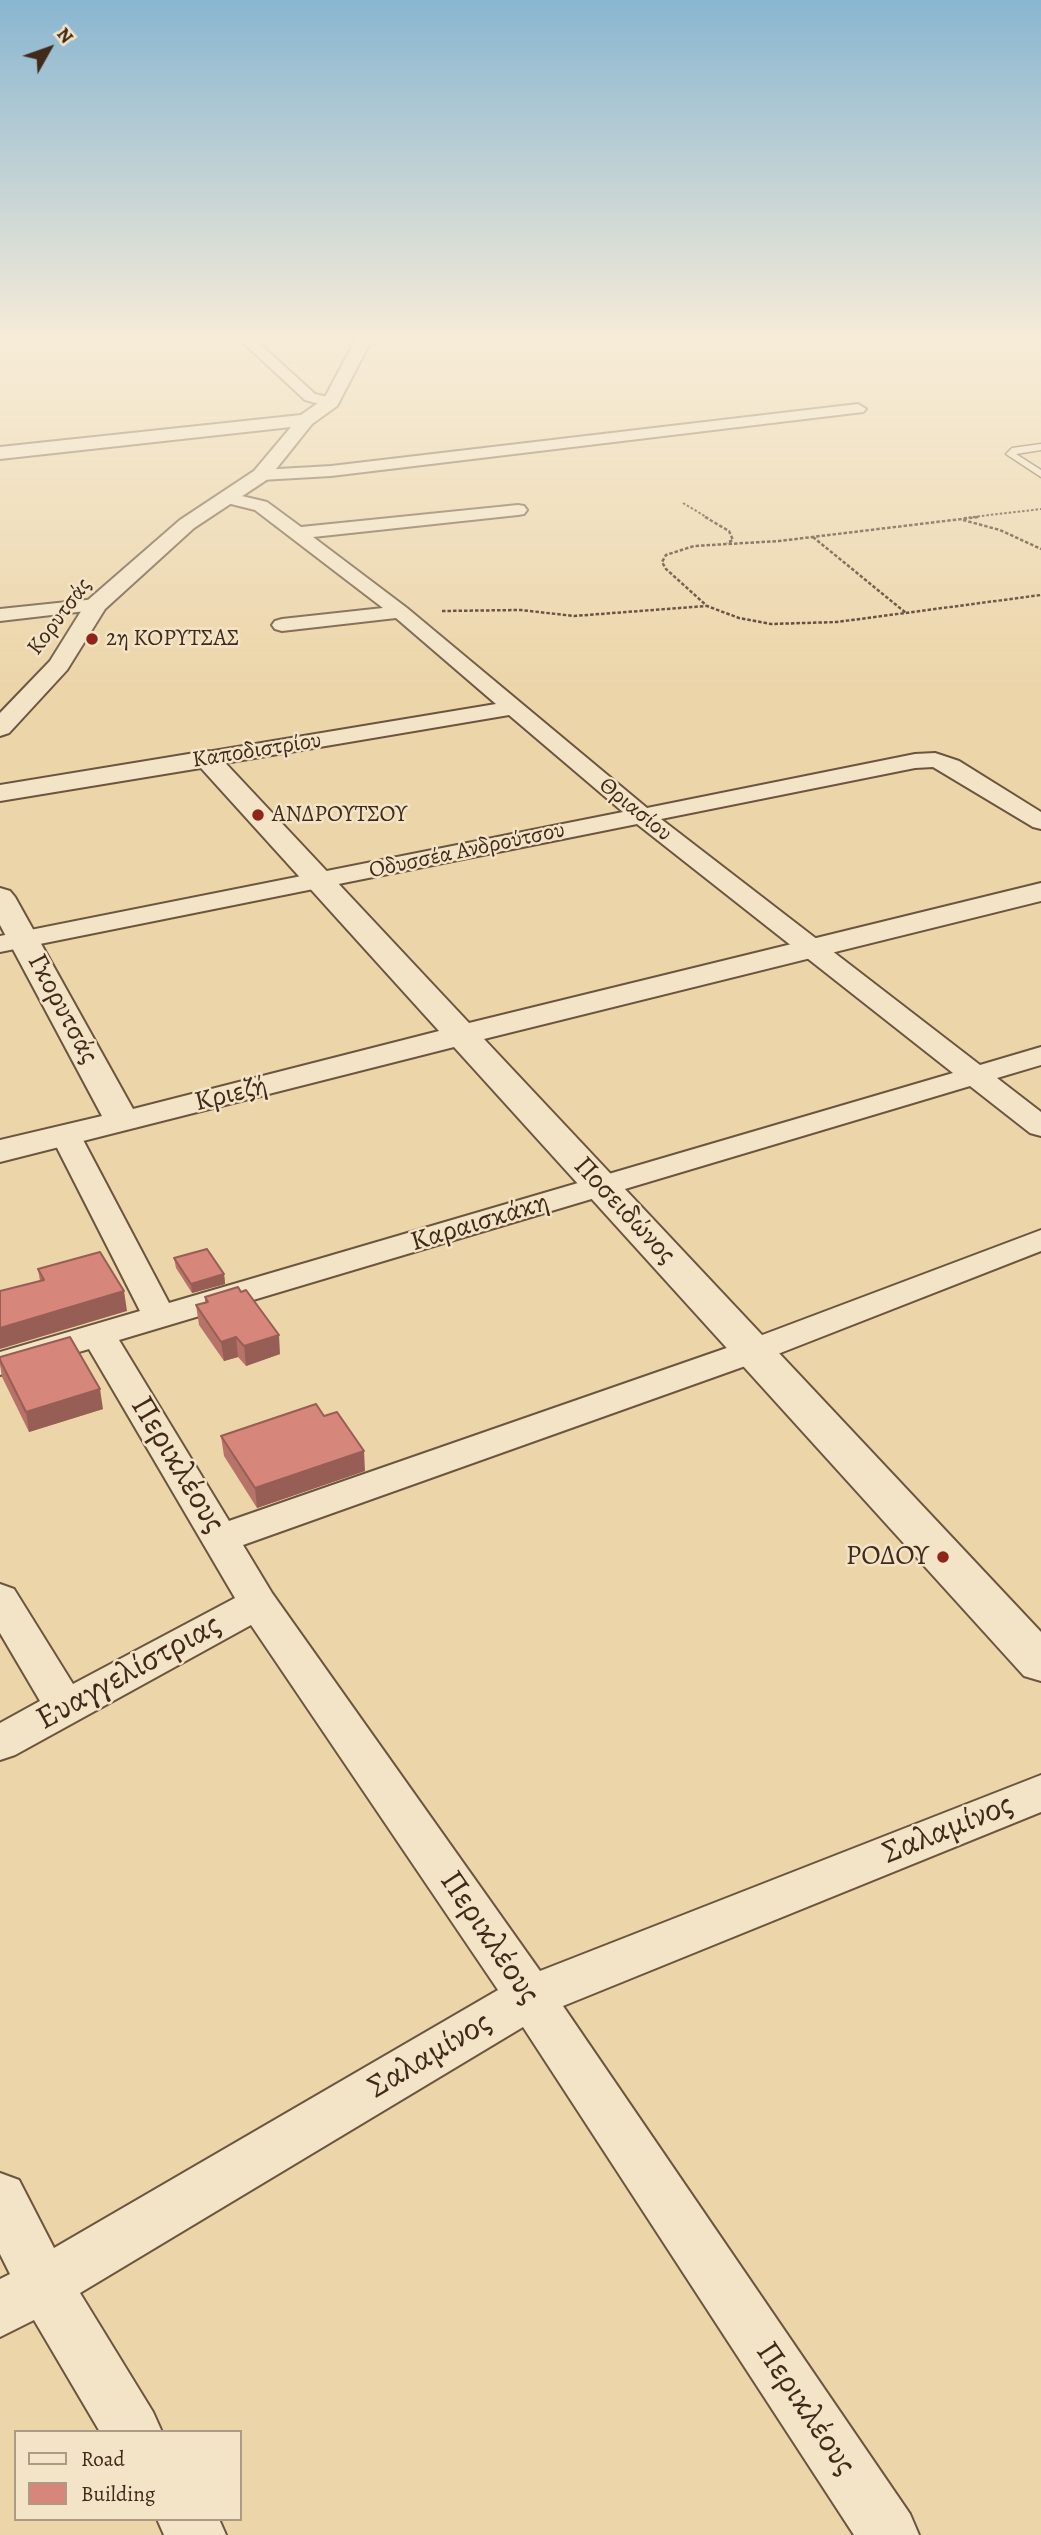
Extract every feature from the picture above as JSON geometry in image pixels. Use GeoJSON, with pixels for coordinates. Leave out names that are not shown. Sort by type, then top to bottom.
{"type":"FeatureCollection","features":[{"type":"Feature","properties":{"kind":"street","name":"Κορυτσάς"},"geometry":{"type":"LineString","coordinates":[[0,728],[59,665],[96,605],[170,537],[261,475],[279,453]]}},
{"type":"Feature","properties":{"kind":"street"},"geometry":{"type":"LineString","coordinates":[[261,475],[344,469],[481,453]]}},
{"type":"Feature","properties":{"kind":"street","name":"Θριασίου"},"geometry":{"type":"LineString","coordinates":[[229,498],[261,506],[400,612],[641,815],[1041,1127]]}},
{"type":"Feature","properties":{"kind":"street"},"geometry":{"type":"LineString","coordinates":[[298,533],[517,509]]}},
{"type":"Feature","properties":{"kind":"street"},"geometry":{"type":"LineString","coordinates":[[0,615],[96,605]]}},
{"type":"Feature","properties":{"kind":"street"},"geometry":{"type":"LineString","coordinates":[[282,625],[400,612]]}},
{"type":"Feature","properties":{"kind":"street","name":"Καποδιστρίου"},"geometry":{"type":"LineString","coordinates":[[0,793],[513,708]]}},
{"type":"Feature","properties":{"kind":"street","name":"Ποσειδώνος"},"geometry":{"type":"LineString","coordinates":[[206,759],[1041,1663]]}},
{"type":"Feature","properties":{"kind":"street","name":"Οδυσσέα Ανδρούτσου"},"geometry":{"type":"LineString","coordinates":[[12,942],[915,761],[935,760],[950,766],[1041,822]]}},
{"type":"Feature","properties":{"kind":"street","name":"Κριεζή"},"geometry":{"type":"LineString","coordinates":[[0,1150],[123,1122],[461,1035],[1041,892]]}},
{"type":"Feature","properties":{"kind":"street","name":"Γκορυτσάς"},"geometry":{"type":"LineString","coordinates":[[0,897],[12,942],[123,1122]]}},
{"type":"Feature","properties":{"kind":"street","name":"Καραισκάκη"},"geometry":{"type":"LineString","coordinates":[[0,1364],[1041,1056]]}},
{"type":"Feature","properties":{"kind":"street"},"geometry":{"type":"LineString","coordinates":[[66,1136],[160,1318]]}},
{"type":"Feature","properties":{"kind":"street"},"geometry":{"type":"LineString","coordinates":[[221,1538],[753,1351],[1041,1240]]}},
{"type":"Feature","properties":{"kind":"street","name":"Περικλέους"},"geometry":{"type":"LineString","coordinates":[[98,1335],[258,1603],[530,1997],[889,2535]]}},
{"type":"Feature","properties":{"kind":"street"},"geometry":{"type":"LineString","coordinates":[[0,1599],[66,1708]]}},
{"type":"Feature","properties":{"kind":"street","name":"Ευαγγελίστριας"},"geometry":{"type":"LineString","coordinates":[[0,1743],[258,1603]]}},
{"type":"Feature","properties":{"kind":"street","name":"Σαλαμίνος"},"geometry":{"type":"LineString","coordinates":[[22,2298],[530,1997],[1041,1793]]}},
{"type":"Feature","properties":{"kind":"street"},"geometry":{"type":"LineString","coordinates":[[0,2198],[22,2298],[131,2430]]}},
{"type":"Feature","properties":{"kind":"lane"},"geometry":{"type":"LineString","coordinates":[[1011,453],[1041,474]]}},
{"type":"Feature","properties":{"kind":"path"},"geometry":{"type":"LineString","coordinates":[[683,503],[729,531],[733,540],[727,544]]}},
{"type":"Feature","properties":{"kind":"path"},"geometry":{"type":"LineString","coordinates":[[707,606],[666,569],[662,562],[666,555],[677,550],[813,537],[1041,509]]}},
{"type":"Feature","properties":{"kind":"path"},"geometry":{"type":"LineString","coordinates":[[959,519],[1000,530],[1041,549]]}},
{"type":"Feature","properties":{"kind":"path"},"geometry":{"type":"LineString","coordinates":[[813,537],[906,614]]}},
{"type":"Feature","properties":{"kind":"path"},"geometry":{"type":"LineString","coordinates":[[400,612],[513,609],[574,616],[707,606],[752,621],[788,625],[906,614],[1041,595]]}},
{"type":"Feature","properties":{"kind":"building"},"geometry":{"type":"Polygon","coordinates":[[[207,1249],[224,1274],[191,1284],[174,1258],[207,1249]]]}},
{"type":"Feature","properties":{"kind":"building"},"geometry":{"type":"Polygon","coordinates":[[[100,1252],[124,1291],[0,1328],[0,1291],[44,1280],[38,1269],[100,1252]]]}},
{"type":"Feature","properties":{"kind":"building"},"geometry":{"type":"Polygon","coordinates":[[[238,1287],[241,1292],[246,1290],[279,1335],[244,1346],[236,1337],[221,1342],[196,1305],[208,1302],[205,1297],[238,1287]]]}},
{"type":"Feature","properties":{"kind":"building"},"geometry":{"type":"Polygon","coordinates":[[[70,1337],[100,1389],[26,1412],[0,1357],[70,1337]]]}},
{"type":"Feature","properties":{"kind":"building"},"geometry":{"type":"Polygon","coordinates":[[[316,1404],[324,1416],[337,1412],[364,1451],[255,1488],[221,1436],[316,1404]]]}},
{"type":"Feature","properties":{"kind":"place","name":"2η ΚΟΡΥΤΣΑΣ"},"geometry":{"type":"Point","coordinates":[92,639]}},
{"type":"Feature","properties":{"kind":"place","name":"ΑΝΔΡΟΥΤΣΟΥ"},"geometry":{"type":"Point","coordinates":[258,815]}},
{"type":"Feature","properties":{"kind":"place","name":"ΡΟΔΟΥ"},"geometry":{"type":"Point","coordinates":[943,1557]}}]}
